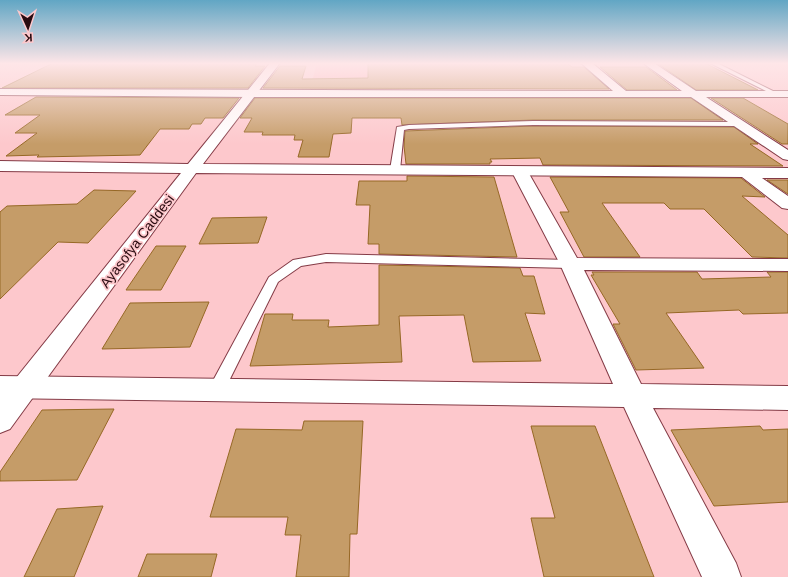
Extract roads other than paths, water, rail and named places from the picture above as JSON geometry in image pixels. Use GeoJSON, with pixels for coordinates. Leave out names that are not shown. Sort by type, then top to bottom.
{"type":"FeatureCollection","features":[{"type":"Feature","properties":{"kind":"street","name":"Ayasofya Caddesi"},"geometry":{"type":"LineString","coordinates":[[0,420],[12,387],[255,90]]}},
{"type":"Feature","properties":{"kind":"street"},"geometry":{"type":"LineString","coordinates":[[618,90],[623,94]]}},
{"type":"Feature","properties":{"kind":"street"},"geometry":{"type":"LineString","coordinates":[[690,90],[738,124],[788,156]]}},
{"type":"Feature","properties":{"kind":"street"},"geometry":{"type":"LineString","coordinates":[[0,92],[252,94],[788,94]]}},
{"type":"Feature","properties":{"kind":"street"},"geometry":{"type":"LineString","coordinates":[[0,166],[193,167],[520,172],[788,173]]}},
{"type":"Feature","properties":{"kind":"street"},"geometry":{"type":"LineString","coordinates":[[520,172],[570,264],[632,395],[722,577]]}},
{"type":"Feature","properties":{"kind":"street"},"geometry":{"type":"LineString","coordinates":[[746,173],[788,204]]}},
{"type":"Feature","properties":{"kind":"street"},"geometry":{"type":"LineString","coordinates":[[570,264],[788,265]]}},
{"type":"Feature","properties":{"kind":"street"},"geometry":{"type":"LineString","coordinates":[[12,387],[788,398]]}},
{"type":"Feature","properties":{"kind":"lane"},"geometry":{"type":"LineString","coordinates":[[768,90],[776,94]]}},
{"type":"Feature","properties":{"kind":"lane"},"geometry":{"type":"LineString","coordinates":[[395,170],[400,129],[409,127],[424,125],[533,123],[738,124]]}},
{"type":"Feature","properties":{"kind":"lane"},"geometry":{"type":"LineString","coordinates":[[216,390],[273,280],[297,263],[326,258],[570,264]]}}]}
